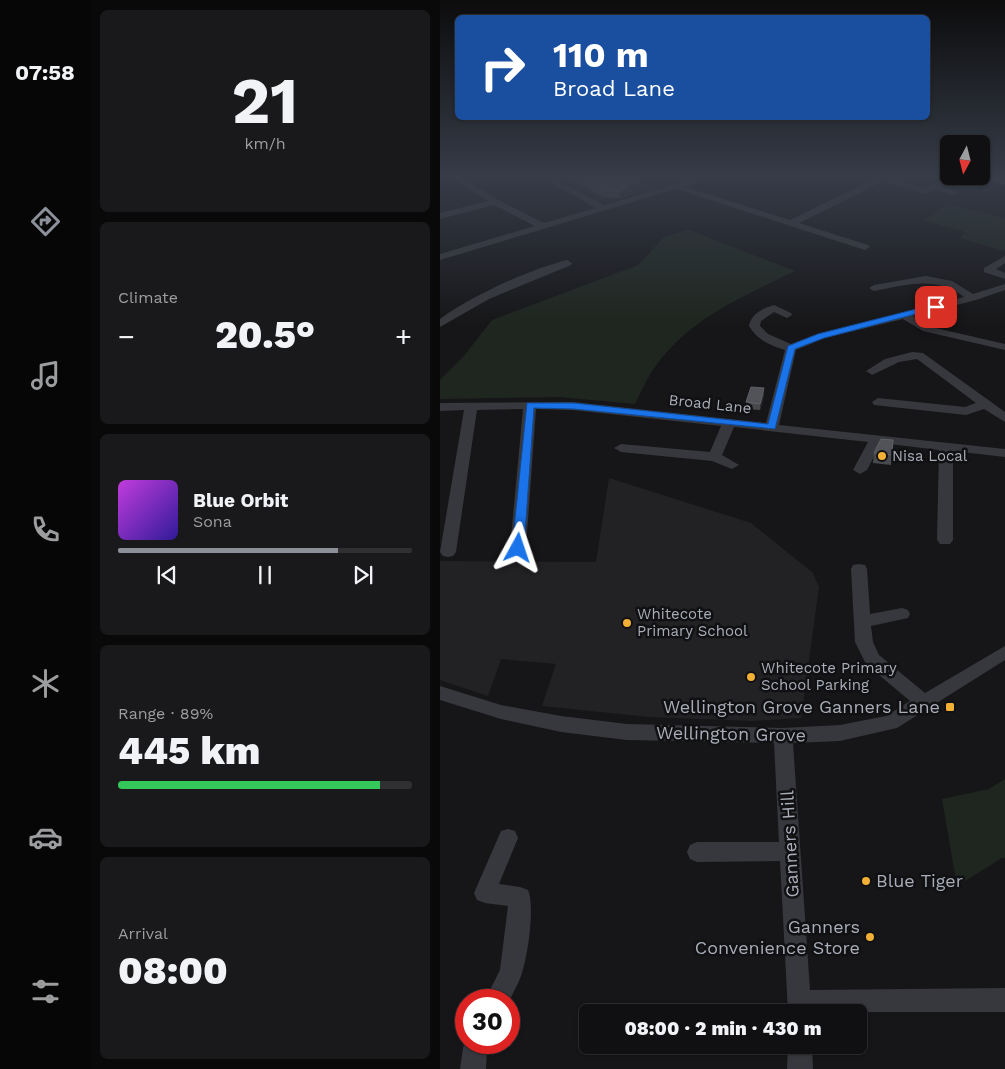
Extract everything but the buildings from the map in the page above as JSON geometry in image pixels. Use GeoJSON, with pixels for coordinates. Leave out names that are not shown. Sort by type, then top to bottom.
{"type":"FeatureCollection","features":[{"type":"Feature","properties":{"kind":"street"},"geometry":{"type":"LineString","coordinates":[[440,257],[542,226]]}},
{"type":"Feature","properties":{"kind":"street"},"geometry":{"type":"LineString","coordinates":[[801,226],[865,247]]}},
{"type":"Feature","properties":{"kind":"street"},"geometry":{"type":"LineString","coordinates":[[1005,259],[988,270],[1005,276]]}},
{"type":"Feature","properties":{"kind":"street"},"geometry":{"type":"LineString","coordinates":[[440,324],[452,314],[484,297],[567,264]]}},
{"type":"Feature","properties":{"kind":"street"},"geometry":{"type":"LineString","coordinates":[[874,288],[934,278],[959,286],[972,298]]}},
{"type":"Feature","properties":{"kind":"street"},"geometry":{"type":"LineString","coordinates":[[787,315],[774,308],[761,313],[756,318],[756,330],[765,339],[791,348],[821,336],[972,298],[1005,287]]}},
{"type":"Feature","properties":{"kind":"street"},"geometry":{"type":"LineString","coordinates":[[904,315],[927,329],[1005,347]]}},
{"type":"Feature","properties":{"kind":"street"},"geometry":{"type":"LineString","coordinates":[[910,344],[919,355],[949,375],[1005,418]]}},
{"type":"Feature","properties":{"kind":"street"},"geometry":{"type":"LineString","coordinates":[[772,427],[791,348]]}},
{"type":"Feature","properties":{"kind":"street"},"geometry":{"type":"LineString","coordinates":[[872,371],[892,360],[919,355]]}},
{"type":"Feature","properties":{"kind":"street"},"geometry":{"type":"LineString","coordinates":[[878,402],[966,410],[985,404]]}},
{"type":"Feature","properties":{"kind":"street"},"geometry":{"type":"LineString","coordinates":[[518,548],[530,405]]}},
{"type":"Feature","properties":{"kind":"street"},"geometry":{"type":"LineString","coordinates":[[448,552],[471,406]]}},
{"type":"Feature","properties":{"kind":"street","name":"Broad Lane"},"geometry":{"type":"LineString","coordinates":[[440,407],[574,406],[1005,453]]}},
{"type":"Feature","properties":{"kind":"street"},"geometry":{"type":"LineString","coordinates":[[715,457],[729,423]]}},
{"type":"Feature","properties":{"kind":"street"},"geometry":{"type":"LineString","coordinates":[[860,470],[876,440]]}},
{"type":"Feature","properties":{"kind":"street"},"geometry":{"type":"LineString","coordinates":[[945,540],[946,447]]}},
{"type":"Feature","properties":{"kind":"street"},"geometry":{"type":"LineString","coordinates":[[621,448],[715,457],[732,465]]}},
{"type":"Feature","properties":{"kind":"street"},"geometry":{"type":"LineString","coordinates":[[859,569],[864,642],[872,659],[925,703]]}},
{"type":"Feature","properties":{"kind":"street"},"geometry":{"type":"LineString","coordinates":[[863,622],[902,614]]}},
{"type":"Feature","properties":{"kind":"street","name":"Wellington Grove"},"geometry":{"type":"LineString","coordinates":[[440,693],[501,712],[561,724],[627,732],[783,736],[840,733],[890,723],[1003,657]]}},
{"type":"Feature","properties":{"kind":"street","name":"Ganners Hill"},"geometry":{"type":"LineString","coordinates":[[783,736],[800,1004]]}},
{"type":"Feature","properties":{"kind":"street"},"geometry":{"type":"LineString","coordinates":[[503,989],[511,972],[517,935],[520,897],[485,893],[508,838]]}},
{"type":"Feature","properties":{"kind":"street"},"geometry":{"type":"LineString","coordinates":[[698,852],[791,851]]}},
{"type":"Feature","properties":{"kind":"street"},"geometry":{"type":"LineString","coordinates":[[867,1005],[1005,1000]]}},
{"type":"Feature","properties":{"kind":"street"},"geometry":{"type":"LineString","coordinates":[[473,1069],[474,1054]]}},
{"type":"Feature","properties":{"kind":"street"},"geometry":{"type":"LineString","coordinates":[[800,1054],[800,1069]]}},
{"type":"Feature","properties":{"kind":"shaded area"},"geometry":{"type":"Polygon","coordinates":[[[944,226],[1005,226],[1005,251],[960,238],[965,232],[944,226]]]}},
{"type":"Feature","properties":{"kind":"shaded area"},"geometry":{"type":"Polygon","coordinates":[[[689,230],[795,271],[718,310],[684,335],[655,367],[635,404],[559,397],[440,399],[440,380],[463,357],[492,320],[638,265],[664,237],[689,230]]]}},
{"type":"Feature","properties":{"kind":"shaded area","name":"Whitecote Primary School"},"geometry":{"type":"Polygon","coordinates":[[[609,478],[751,523],[813,573],[819,587],[801,718],[753,721],[649,717],[542,706],[556,664],[501,659],[488,696],[440,680],[440,561],[596,562],[609,478]]]}},
{"type":"Feature","properties":{"kind":"shaded area"},"geometry":{"type":"Polygon","coordinates":[[[1005,779],[1005,858],[1002,858],[957,886],[942,799],[989,789],[1005,779]]]}},
{"type":"Feature","properties":{"kind":"place","name":"Nisa Local"},"geometry":{"type":"Point","coordinates":[882,456]}},
{"type":"Feature","properties":{"kind":"place","name":"Whitecote Primary School"},"geometry":{"type":"Point","coordinates":[627,623]}},
{"type":"Feature","properties":{"kind":"place","name":"Whitecote Primary School Parking"},"geometry":{"type":"Point","coordinates":[751,677]}},
{"type":"Feature","properties":{"kind":"place","name":"Wellington Grove Ganners Lane"},"geometry":{"type":"Point","coordinates":[950,707]}},
{"type":"Feature","properties":{"kind":"place","name":"Blue Tiger"},"geometry":{"type":"Point","coordinates":[866,881]}},
{"type":"Feature","properties":{"kind":"place","name":"Ganners Convenience Store"},"geometry":{"type":"Point","coordinates":[870,937]}},
{"type":"Feature","properties":{"kind":"route"},"geometry":{"type":"LineString","coordinates":[[518,548],[530,405],[574,406],[772,427],[791,348],[821,336],[936,307]]}}]}
